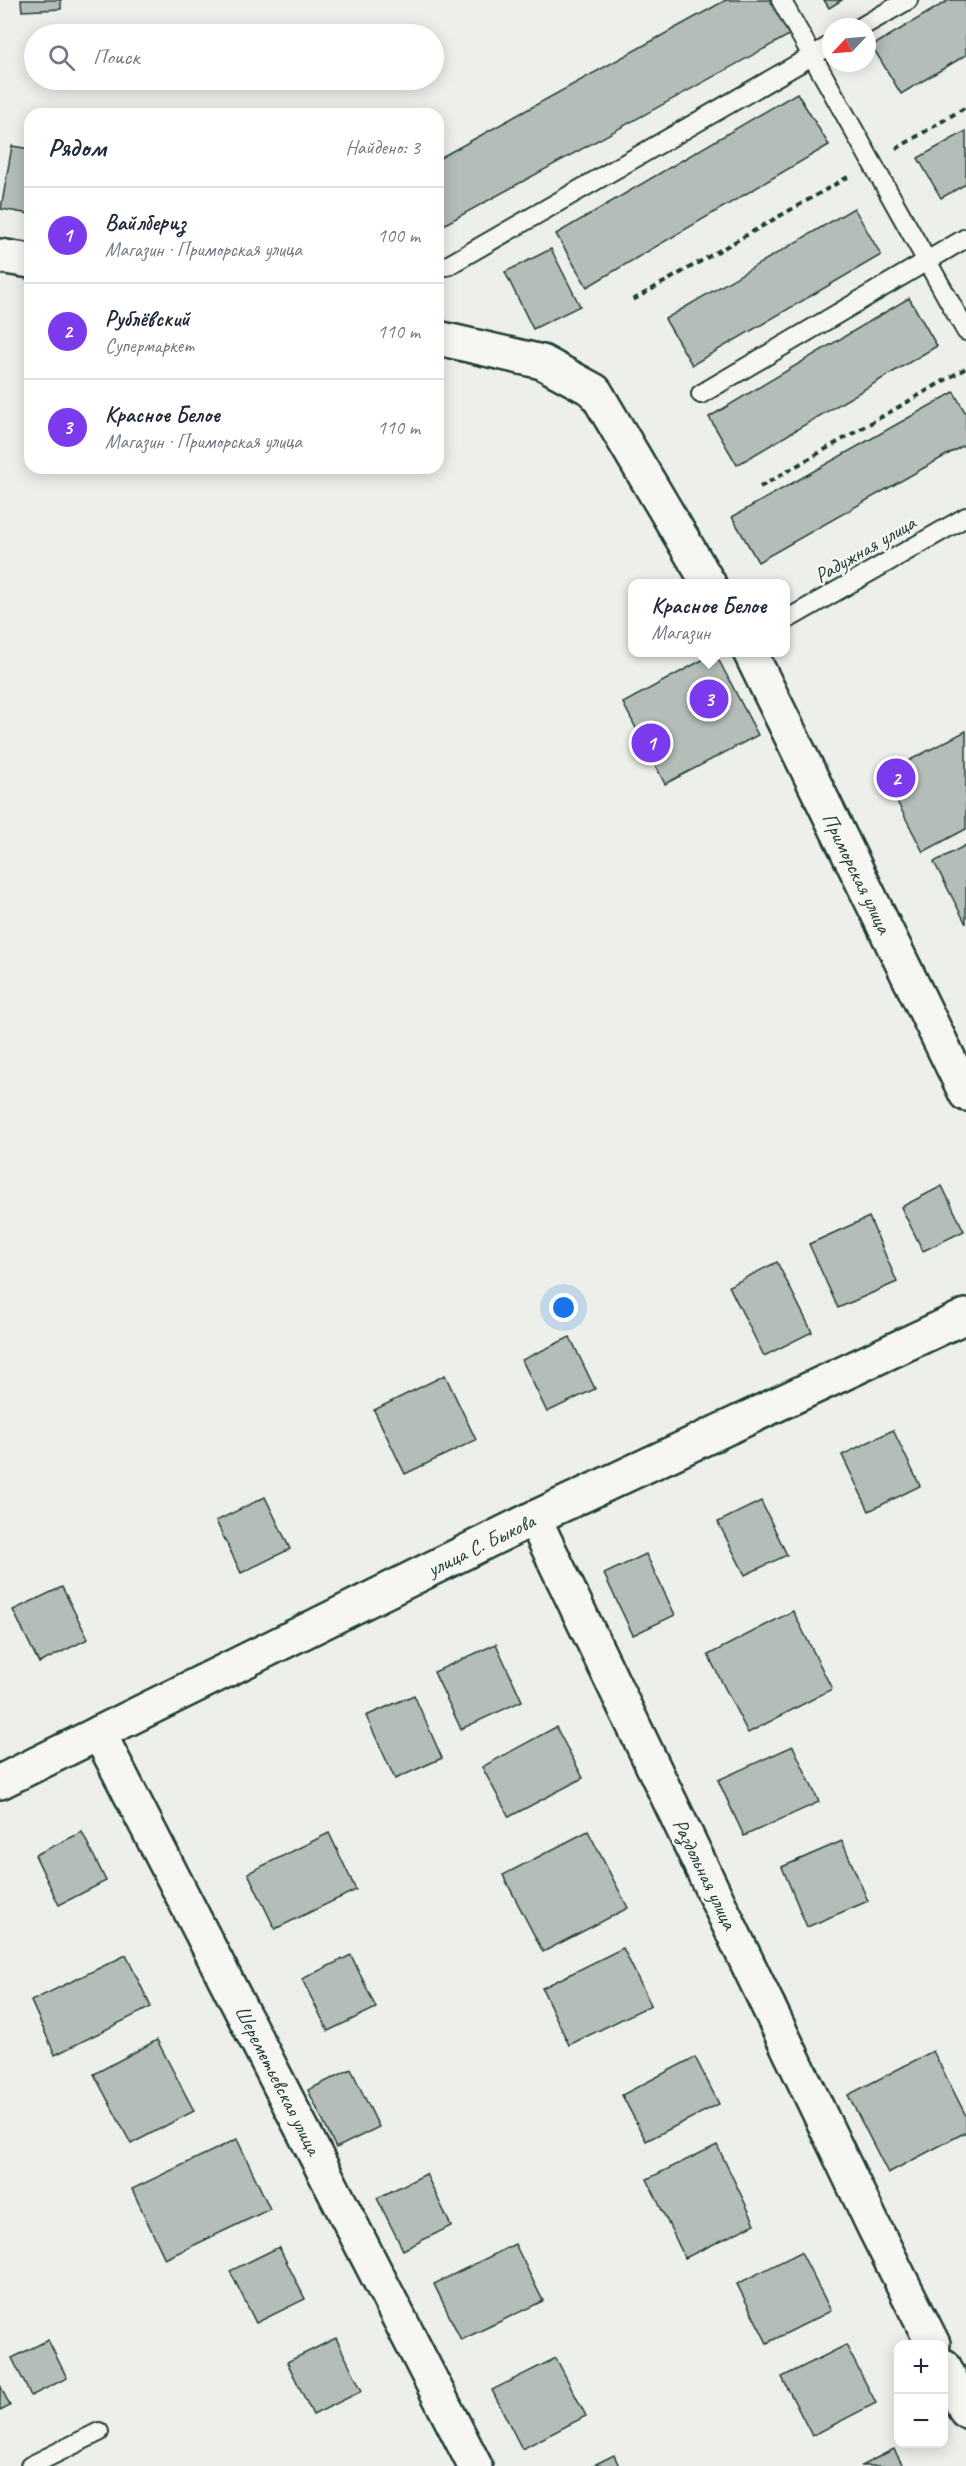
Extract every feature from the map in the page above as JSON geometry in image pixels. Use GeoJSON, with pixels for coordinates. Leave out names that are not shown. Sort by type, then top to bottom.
{"type":"FeatureCollection","features":[{"type":"Feature","properties":{"kind":"street"},"geometry":{"type":"LineString","coordinates":[[0,256],[24,260]]}},
{"type":"Feature","properties":{"kind":"street"},"geometry":{"type":"LineString","coordinates":[[444,339],[542,362],[595,392],[706,579]]}},
{"type":"Feature","properties":{"kind":"street","name":"Приморская улица"},"geometry":{"type":"LineString","coordinates":[[752,657],[966,1094]]}},
{"type":"Feature","properties":{"kind":"street","name":"улица С. Быкова"},"geometry":{"type":"LineString","coordinates":[[0,1782],[534,1518],[966,1316]]}},
{"type":"Feature","properties":{"kind":"street","name":"Раздольная улица"},"geometry":{"type":"LineString","coordinates":[[534,1518],[875,2229],[931,2340]]}},
{"type":"Feature","properties":{"kind":"street","name":"Шереметьевская улица"},"geometry":{"type":"LineString","coordinates":[[99,1733],[475,2466]]}},
{"type":"Feature","properties":{"kind":"street"},"geometry":{"type":"LineString","coordinates":[[948,2374],[966,2411]]}},
{"type":"Feature","properties":{"kind":"lane"},"geometry":{"type":"LineString","coordinates":[[781,0],[966,331]]}},
{"type":"Feature","properties":{"kind":"lane"},"geometry":{"type":"LineString","coordinates":[[876,18],[908,0]]}},
{"type":"Feature","properties":{"kind":"lane"},"geometry":{"type":"LineString","coordinates":[[447,266],[822,50]]}},
{"type":"Feature","properties":{"kind":"lane"},"geometry":{"type":"LineString","coordinates":[[701,394],[966,238]]}},
{"type":"Feature","properties":{"kind":"lane","name":"Радужная улица"},"geometry":{"type":"LineString","coordinates":[[790,618],[966,516]]}},
{"type":"Feature","properties":{"kind":"lane"},"geometry":{"type":"LineString","coordinates":[[30,2466],[99,2432]]}},
{"type":"Feature","properties":{"kind":"path"},"geometry":{"type":"LineString","coordinates":[[633,300],[873,163],[966,107]]}},
{"type":"Feature","properties":{"kind":"path"},"geometry":{"type":"LineString","coordinates":[[760,487],[966,368]]}},
{"type":"Feature","properties":{"kind":"building"},"geometry":{"type":"Polygon","coordinates":[[[21,0],[61,0],[61,9],[22,11],[21,0]]]}},
{"type":"Feature","properties":{"kind":"building"},"geometry":{"type":"Polygon","coordinates":[[[726,0],[772,0],[791,34],[444,225],[444,156],[726,0]]]}},
{"type":"Feature","properties":{"kind":"building"},"geometry":{"type":"Polygon","coordinates":[[[824,0],[842,0],[829,8],[824,0]]]}},
{"type":"Feature","properties":{"kind":"building"},"geometry":{"type":"Polygon","coordinates":[[[949,0],[966,0],[966,55],[901,94],[876,53],[876,44],[949,0]]]}},
{"type":"Feature","properties":{"kind":"building"},"geometry":{"type":"Polygon","coordinates":[[[797,93],[829,145],[587,287],[556,234],[797,93]]]}},
{"type":"Feature","properties":{"kind":"building"},"geometry":{"type":"Polygon","coordinates":[[[966,131],[966,184],[941,198],[918,158],[966,131]]]}},
{"type":"Feature","properties":{"kind":"building"},"geometry":{"type":"Polygon","coordinates":[[[12,146],[24,148],[24,213],[1,209],[12,146]]]}},
{"type":"Feature","properties":{"kind":"building"},"geometry":{"type":"Polygon","coordinates":[[[854,208],[881,255],[692,365],[665,319],[854,208]]]}},
{"type":"Feature","properties":{"kind":"building"},"geometry":{"type":"Polygon","coordinates":[[[551,249],[580,306],[533,329],[505,272],[551,249]]]}},
{"type":"Feature","properties":{"kind":"building"},"geometry":{"type":"Polygon","coordinates":[[[909,298],[937,346],[737,465],[709,417],[909,298]]]}},
{"type":"Feature","properties":{"kind":"building"},"geometry":{"type":"Polygon","coordinates":[[[954,392],[966,414],[966,444],[758,562],[732,517],[954,392]]]}},
{"type":"Feature","properties":{"kind":"building"},"geometry":{"type":"Polygon","coordinates":[[[708,657],[717,657],[758,735],[665,784],[623,703],[708,657]]]}},
{"type":"Feature","properties":{"kind":"building"},"geometry":{"type":"Polygon","coordinates":[[[966,731],[966,829],[923,852],[883,774],[966,731]]]}},
{"type":"Feature","properties":{"kind":"building"},"geometry":{"type":"Polygon","coordinates":[[[966,845],[966,924],[934,862],[966,845]]]}},
{"type":"Feature","properties":{"kind":"building"},"geometry":{"type":"Polygon","coordinates":[[[942,1186],[964,1231],[923,1251],[901,1207],[942,1186]]]}},
{"type":"Feature","properties":{"kind":"building"},"geometry":{"type":"Polygon","coordinates":[[[869,1217],[897,1282],[838,1308],[809,1244],[869,1217]]]}},
{"type":"Feature","properties":{"kind":"building"},"geometry":{"type":"Polygon","coordinates":[[[777,1262],[812,1332],[764,1356],[729,1286],[777,1262]]]}},
{"type":"Feature","properties":{"kind":"building"},"geometry":{"type":"Polygon","coordinates":[[[570,1337],[595,1389],[547,1412],[522,1360],[570,1337]]]}},
{"type":"Feature","properties":{"kind":"building"},"geometry":{"type":"Polygon","coordinates":[[[445,1375],[476,1440],[405,1474],[374,1410],[445,1375]]]}},
{"type":"Feature","properties":{"kind":"building"},"geometry":{"type":"Polygon","coordinates":[[[893,1430],[920,1486],[869,1511],[842,1455],[893,1430]]]}},
{"type":"Feature","properties":{"kind":"building"},"geometry":{"type":"Polygon","coordinates":[[[265,1497],[290,1549],[241,1573],[216,1521],[265,1497]]]}},
{"type":"Feature","properties":{"kind":"building"},"geometry":{"type":"Polygon","coordinates":[[[761,1501],[787,1555],[745,1575],[718,1522],[761,1501]]]}},
{"type":"Feature","properties":{"kind":"building"},"geometry":{"type":"Polygon","coordinates":[[[646,1554],[675,1615],[633,1635],[604,1574],[646,1554]]]}},
{"type":"Feature","properties":{"kind":"building"},"geometry":{"type":"Polygon","coordinates":[[[62,1587],[88,1639],[39,1663],[13,1610],[62,1587]]]}},
{"type":"Feature","properties":{"kind":"building"},"geometry":{"type":"Polygon","coordinates":[[[793,1611],[832,1689],[748,1733],[708,1655],[793,1611]]]}},
{"type":"Feature","properties":{"kind":"building"},"geometry":{"type":"Polygon","coordinates":[[[496,1644],[522,1701],[461,1729],[434,1672],[496,1644]]]}},
{"type":"Feature","properties":{"kind":"building"},"geometry":{"type":"Polygon","coordinates":[[[414,1695],[442,1758],[395,1779],[366,1716],[414,1695]]]}},
{"type":"Feature","properties":{"kind":"building"},"geometry":{"type":"Polygon","coordinates":[[[556,1727],[583,1778],[509,1817],[482,1767],[556,1727]]]}},
{"type":"Feature","properties":{"kind":"building"},"geometry":{"type":"Polygon","coordinates":[[[793,1746],[819,1802],[744,1836],[718,1780],[793,1746]]]}},
{"type":"Feature","properties":{"kind":"building"},"geometry":{"type":"Polygon","coordinates":[[[588,1831],[628,1908],[543,1952],[503,1875],[588,1831]]]}},
{"type":"Feature","properties":{"kind":"building"},"geometry":{"type":"Polygon","coordinates":[[[82,1832],[106,1881],[59,1905],[35,1855],[82,1832]]]}},
{"type":"Feature","properties":{"kind":"building"},"geometry":{"type":"Polygon","coordinates":[[[329,1833],[356,1890],[275,1929],[248,1873],[329,1833]]]}},
{"type":"Feature","properties":{"kind":"building"},"geometry":{"type":"Polygon","coordinates":[[[842,1841],[868,1901],[807,1927],[782,1867],[842,1841]]]}},
{"type":"Feature","properties":{"kind":"building"},"geometry":{"type":"Polygon","coordinates":[[[623,1948],[651,2005],[569,2045],[542,1988],[623,1948]]]}},
{"type":"Feature","properties":{"kind":"building"},"geometry":{"type":"Polygon","coordinates":[[[126,1955],[151,2007],[55,2055],[31,2001],[126,1955]]]}},
{"type":"Feature","properties":{"kind":"building"},"geometry":{"type":"Polygon","coordinates":[[[351,1955],[376,2008],[328,2031],[302,1979],[351,1955]]]}},
{"type":"Feature","properties":{"kind":"building"},"geometry":{"type":"Polygon","coordinates":[[[157,2040],[194,2111],[131,2144],[94,2074],[157,2040]]]}},
{"type":"Feature","properties":{"kind":"building"},"geometry":{"type":"Polygon","coordinates":[[[933,2051],[966,2116],[966,2132],[888,2173],[848,2095],[933,2051]]]}},
{"type":"Feature","properties":{"kind":"building"},"geometry":{"type":"Polygon","coordinates":[[[695,2057],[719,2104],[646,2141],[622,2095],[695,2057]]]}},
{"type":"Feature","properties":{"kind":"building"},"geometry":{"type":"Polygon","coordinates":[[[351,2069],[379,2127],[336,2148],[308,2090],[351,2069]]]}},
{"type":"Feature","properties":{"kind":"building"},"geometry":{"type":"Polygon","coordinates":[[[237,2139],[270,2209],[165,2259],[132,2189],[237,2139]]]}},
{"type":"Feature","properties":{"kind":"building"},"geometry":{"type":"Polygon","coordinates":[[[717,2145],[755,2224],[685,2258],[647,2179],[717,2145]]]}},
{"type":"Feature","properties":{"kind":"building"},"geometry":{"type":"Polygon","coordinates":[[[426,2174],[451,2226],[403,2250],[377,2198],[426,2174]]]}},
{"type":"Feature","properties":{"kind":"building"},"geometry":{"type":"Polygon","coordinates":[[[515,2244],[543,2301],[461,2340],[434,2284],[515,2244]]]}},
{"type":"Feature","properties":{"kind":"building"},"geometry":{"type":"Polygon","coordinates":[[[279,2247],[305,2299],[256,2323],[230,2271],[279,2247]]]}},
{"type":"Feature","properties":{"kind":"building"},"geometry":{"type":"Polygon","coordinates":[[[801,2252],[831,2311],[767,2343],[737,2284],[801,2252]]]}},
{"type":"Feature","properties":{"kind":"building"},"geometry":{"type":"Polygon","coordinates":[[[336,2338],[362,2391],[313,2415],[287,2362],[336,2338]]]}},
{"type":"Feature","properties":{"kind":"building"},"geometry":{"type":"Polygon","coordinates":[[[48,2340],[67,2378],[31,2396],[12,2358],[48,2340]]]}},
{"type":"Feature","properties":{"kind":"building"},"geometry":{"type":"Polygon","coordinates":[[[846,2345],[876,2403],[812,2436],[782,2377],[846,2345]]]}},
{"type":"Feature","properties":{"kind":"building"},"geometry":{"type":"Polygon","coordinates":[[[556,2358],[586,2416],[522,2449],[492,2390],[556,2358]]]}},
{"type":"Feature","properties":{"kind":"building"},"geometry":{"type":"Polygon","coordinates":[[[0,2385],[10,2406],[0,2411],[0,2385]]]}},
{"type":"Feature","properties":{"kind":"building"},"geometry":{"type":"Polygon","coordinates":[[[894,2449],[903,2466],[861,2466],[894,2449]]]}},
{"type":"Feature","properties":{"kind":"building"},"geometry":{"type":"Polygon","coordinates":[[[614,2455],[619,2466],[592,2466],[614,2455]]]}},
{"type":"Feature","properties":{"kind":"place","name":"Красное Белое"},"geometry":{"type":"Point","coordinates":[709,699]}},
{"type":"Feature","properties":{"kind":"place","name":"Вайлбериз"},"geometry":{"type":"Point","coordinates":[651,743]}},
{"type":"Feature","properties":{"kind":"place","name":"Рублёвский"},"geometry":{"type":"Point","coordinates":[896,778]}}]}
